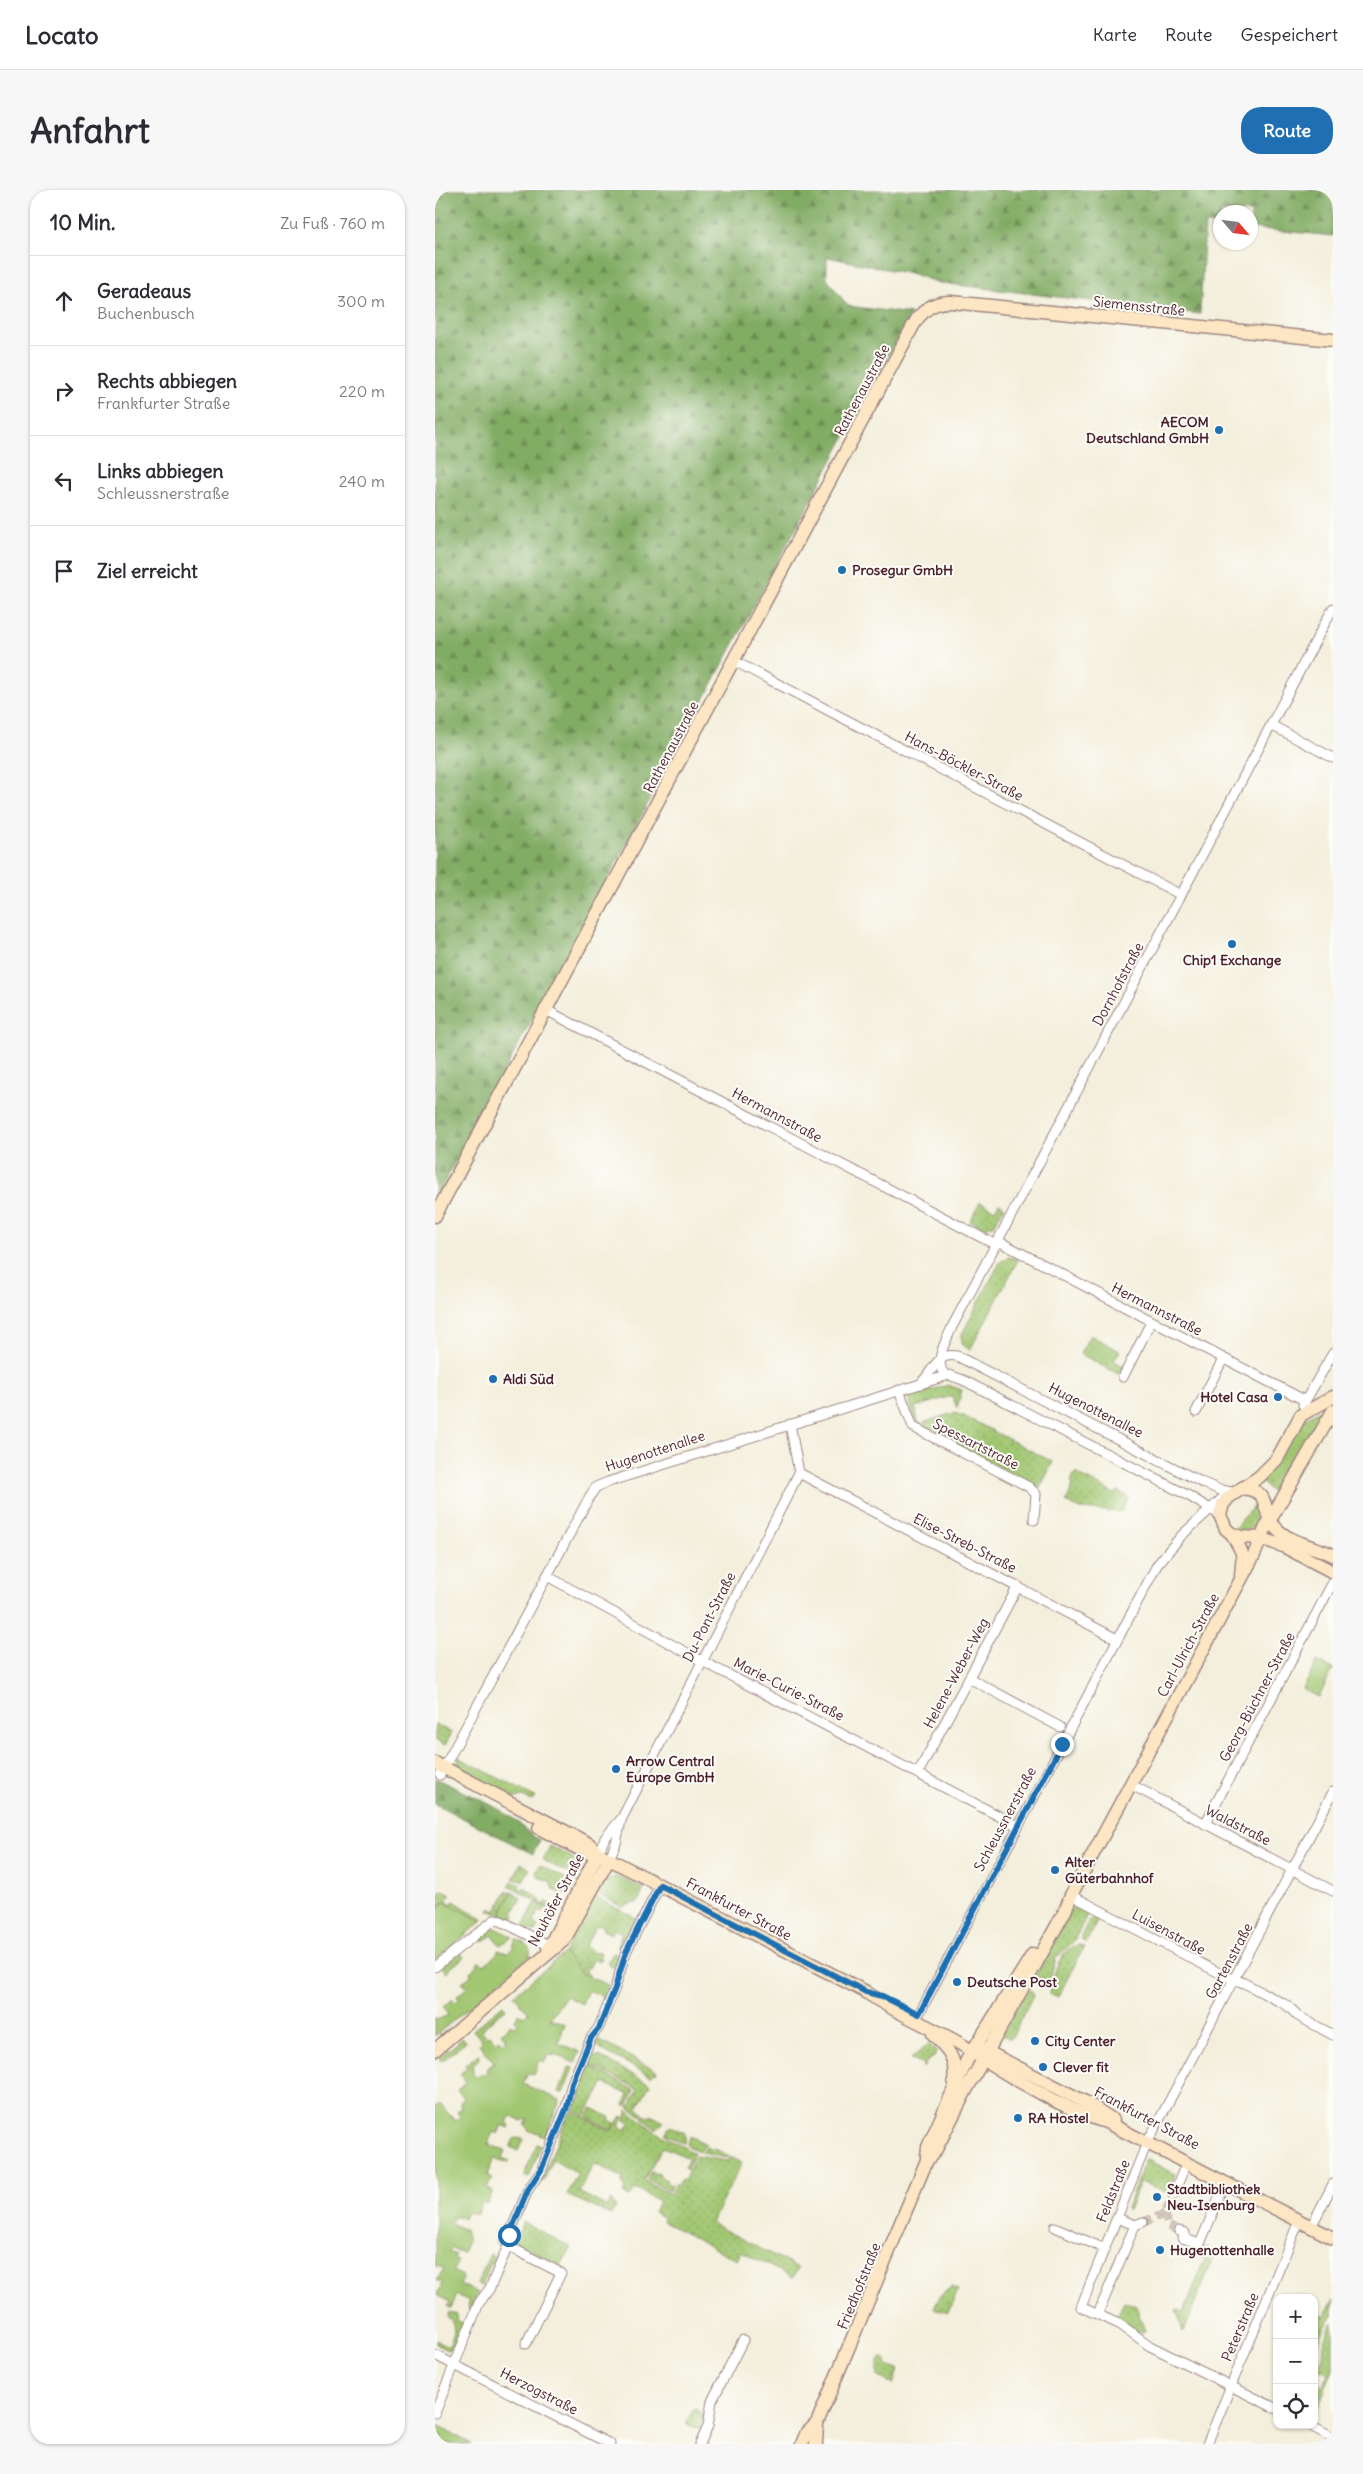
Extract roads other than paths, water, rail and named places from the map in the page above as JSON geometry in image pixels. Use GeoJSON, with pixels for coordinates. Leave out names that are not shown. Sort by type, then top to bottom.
{"type":"FeatureCollection","features":[{"type":"Feature","properties":{"kind":"main road","name":"Siemensstraße"},"geometry":{"type":"LineString","coordinates":[[943,302],[1333,340]]}},
{"type":"Feature","properties":{"kind":"main road","name":"Rathenaustraße"},"geometry":{"type":"LineString","coordinates":[[435,1216],[917,319],[927,308],[943,302]]}},
{"type":"Feature","properties":{"kind":"main road"},"geometry":{"type":"LineString","coordinates":[[1240,1580],[1243,1558],[1241,1548],[1232,1534],[1226,1529],[1217,1509],[1236,1491],[1266,1471],[1277,1459],[1301,1415],[1333,1397]]}},
{"type":"Feature","properties":{"kind":"main road","name":"Carl-Ulrich-Straße"},"geometry":{"type":"LineString","coordinates":[[986,2056],[1065,1911],[1071,1895],[1130,1784],[1253,1558],[1261,1531],[1278,1506],[1333,1412]]}},
{"type":"Feature","properties":{"kind":"main road","name":"Hugenottenallee"},"geometry":{"type":"LineString","coordinates":[[1236,1491],[1253,1490],[1267,1504],[1261,1531]]}},
{"type":"Feature","properties":{"kind":"main road"},"geometry":{"type":"LineString","coordinates":[[1278,1506],[1276,1514],[1278,1521],[1289,1532],[1306,1543]]}},
{"type":"Feature","properties":{"kind":"main road"},"geometry":{"type":"LineString","coordinates":[[1232,1534],[1261,1531],[1281,1532],[1332,1552]]}},
{"type":"Feature","properties":{"kind":"main road"},"geometry":{"type":"LineString","coordinates":[[1261,1531],[1274,1544],[1283,1546],[1328,1570]]}},
{"type":"Feature","properties":{"kind":"main road"},"geometry":{"type":"LineString","coordinates":[[1240,1580],[1250,1571],[1260,1555],[1274,1544]]}},
{"type":"Feature","properties":{"kind":"main road","name":"Frankfurter Straße"},"geometry":{"type":"LineString","coordinates":[[438,1770],[589,1844],[604,1856],[866,1992],[882,1996],[986,2056],[1087,2103],[1223,2186],[1333,2238]]}},
{"type":"Feature","properties":{"kind":"main road","name":"Neuhöfer Straße"},"geometry":{"type":"LineString","coordinates":[[435,2050],[539,1962],[552,1947],[572,1930],[604,1856]]}},
{"type":"Feature","properties":{"kind":"main road","name":"Carl-Ulrich-Straße"},"geometry":{"type":"LineString","coordinates":[[974,2049],[1061,1908],[1071,1895]]}},
{"type":"Feature","properties":{"kind":"main road"},"geometry":{"type":"LineString","coordinates":[[921,2019],[945,2045],[954,2058],[953,2088]]}},
{"type":"Feature","properties":{"kind":"main road","name":"Friedhofstraße"},"geometry":{"type":"LineString","coordinates":[[816,2444],[817,2423],[927,2160],[928,2147],[953,2088],[974,2049]]}},
{"type":"Feature","properties":{"kind":"main road","name":"Friedhofstraße"},"geometry":{"type":"LineString","coordinates":[[927,2160],[935,2151],[986,2056]]}},
{"type":"Feature","properties":{"kind":"main road","name":"Friedhofstraße"},"geometry":{"type":"LineString","coordinates":[[802,2444],[806,2434],[817,2423]]}},
{"type":"Feature","properties":{"kind":"street","name":"Dornhofstraße"},"geometry":{"type":"LineString","coordinates":[[939,1358],[952,1327],[1333,608]]}},
{"type":"Feature","properties":{"kind":"street","name":"Hans-Böckler-Straße"},"geometry":{"type":"LineString","coordinates":[[734,661],[1181,895]]}},
{"type":"Feature","properties":{"kind":"street"},"geometry":{"type":"LineString","coordinates":[[1271,725],[1333,758]]}},
{"type":"Feature","properties":{"kind":"street","name":"Hermannstraße"},"geometry":{"type":"LineString","coordinates":[[546,1010],[1304,1400]]}},
{"type":"Feature","properties":{"kind":"street"},"geometry":{"type":"LineString","coordinates":[[1123,1376],[1151,1322]]}},
{"type":"Feature","properties":{"kind":"street"},"geometry":{"type":"LineString","coordinates":[[1301,1415],[1304,1400],[1333,1353]]}},
{"type":"Feature","properties":{"kind":"street","name":"Hugenottenallee"},"geometry":{"type":"LineString","coordinates":[[939,1358],[950,1355],[961,1358],[1201,1482],[1236,1491]]}},
{"type":"Feature","properties":{"kind":"street"},"geometry":{"type":"LineString","coordinates":[[939,1358],[940,1366],[945,1375],[963,1380],[1217,1509]]}},
{"type":"Feature","properties":{"kind":"street"},"geometry":{"type":"LineString","coordinates":[[922,1382],[939,1358]]}},
{"type":"Feature","properties":{"kind":"street"},"geometry":{"type":"LineString","coordinates":[[1196,1412],[1223,1359]]}},
{"type":"Feature","properties":{"kind":"street","name":"Hugenottenallee"},"geometry":{"type":"LineString","coordinates":[[438,1770],[547,1576],[589,1496],[600,1484],[945,1375]]}},
{"type":"Feature","properties":{"kind":"street","name":"Spessartstraße"},"geometry":{"type":"LineString","coordinates":[[899,1390],[913,1427],[1029,1487],[1036,1494],[1034,1520]]}},
{"type":"Feature","properties":{"kind":"street"},"geometry":{"type":"LineString","coordinates":[[790,1424],[799,1473]]}},
{"type":"Feature","properties":{"kind":"street","name":"Elise-Streb-Straße"},"geometry":{"type":"LineString","coordinates":[[799,1473],[1117,1639]]}},
{"type":"Feature","properties":{"kind":"street","name":"Du-Pont-Straße"},"geometry":{"type":"LineString","coordinates":[[604,1856],[616,1843],[622,1818],[799,1473]]}},
{"type":"Feature","properties":{"kind":"street","name":"Schleussnerstraße"},"geometry":{"type":"LineString","coordinates":[[921,2019],[1018,1826],[1157,1565],[1181,1536],[1203,1516],[1217,1509]]}},
{"type":"Feature","properties":{"kind":"street"},"geometry":{"type":"LineString","coordinates":[[1328,1570],[1332,1552]]}},
{"type":"Feature","properties":{"kind":"street","name":"Marie-Curie-Straße"},"geometry":{"type":"LineString","coordinates":[[547,1576],[702,1661],[1018,1826]]}},
{"type":"Feature","properties":{"kind":"street","name":"Georg-Büchner-Straße"},"geometry":{"type":"LineString","coordinates":[[1205,1824],[1333,1582]]}},
{"type":"Feature","properties":{"kind":"street","name":"Helene-Weber-Weg"},"geometry":{"type":"LineString","coordinates":[[918,1773],[1017,1586]]}},
{"type":"Feature","properties":{"kind":"street"},"geometry":{"type":"LineString","coordinates":[[969,1678],[1060,1727]]}},
{"type":"Feature","properties":{"kind":"street","name":"Waldstraße"},"geometry":{"type":"LineString","coordinates":[[1130,1784],[1333,1891]]}},
{"type":"Feature","properties":{"kind":"street","name":"Gartenstraße"},"geometry":{"type":"LineString","coordinates":[[1148,2141],[1333,1792]]}},
{"type":"Feature","properties":{"kind":"street"},"geometry":{"type":"LineString","coordinates":[[435,2413],[479,2302],[490,2288],[508,2246],[509,2235],[528,2190],[541,2170],[567,2107],[572,2083],[591,2038],[599,2028],[615,1988],[626,1952],[660,1885]]}},
{"type":"Feature","properties":{"kind":"street","name":"Luisenstraße"},"geometry":{"type":"LineString","coordinates":[[1071,1895],[1225,1976],[1235,1979],[1288,2006],[1298,2016],[1333,2035]]}},
{"type":"Feature","properties":{"kind":"street"},"geometry":{"type":"LineString","coordinates":[[435,1967],[494,1920],[501,1921],[552,1947]]}},
{"type":"Feature","properties":{"kind":"street","name":"Feldstraße"},"geometry":{"type":"LineString","coordinates":[[1098,2314],[1081,2307],[1148,2141]]}},
{"type":"Feature","properties":{"kind":"street"},"geometry":{"type":"LineString","coordinates":[[1173,2195],[1183,2171]]}},
{"type":"Feature","properties":{"kind":"street"},"geometry":{"type":"LineString","coordinates":[[1311,2227],[1333,2184]]}},
{"type":"Feature","properties":{"kind":"street"},"geometry":{"type":"LineString","coordinates":[[1179,2231],[1185,2233],[1183,2238],[1199,2245],[1223,2186]]}},
{"type":"Feature","properties":{"kind":"street"},"geometry":{"type":"LineString","coordinates":[[1117,2218],[1139,2223],[1098,2314],[1121,2326],[1150,2346],[1273,2407]]}},
{"type":"Feature","properties":{"kind":"street","name":"Peterstraße"},"geometry":{"type":"LineString","coordinates":[[1207,2444],[1299,2221]]}},
{"type":"Feature","properties":{"kind":"street"},"geometry":{"type":"LineString","coordinates":[[1055,2227],[1105,2249]]}},
{"type":"Feature","properties":{"kind":"street"},"geometry":{"type":"LineString","coordinates":[[508,2246],[561,2273],[525,2344]]}},
{"type":"Feature","properties":{"kind":"street"},"geometry":{"type":"LineString","coordinates":[[699,2444],[708,2426],[712,2401],[743,2340]]}},
{"type":"Feature","properties":{"kind":"street","name":"Herzogstraße"},"geometry":{"type":"LineString","coordinates":[[435,2355],[610,2444]]}},
{"type":"Feature","properties":{"kind":"street"},"geometry":{"type":"LineString","coordinates":[[1316,2429],[1333,2438]]}},
{"type":"Feature","properties":{"kind":"tunnel"},"geometry":{"type":"LineString","coordinates":[[1143,2222],[1165,2214],[1173,2195]]}},
{"type":"Feature","properties":{"kind":"tunnel"},"geometry":{"type":"LineString","coordinates":[[1165,2214],[1168,2226],[1179,2231]]}},
{"type":"Feature","properties":{"kind":"place","name":"AECOM Deutschland GmbH"},"geometry":{"type":"Point","coordinates":[1219,430]}},
{"type":"Feature","properties":{"kind":"place","name":"Prosegur GmbH"},"geometry":{"type":"Point","coordinates":[842,570]}},
{"type":"Feature","properties":{"kind":"place","name":"Chip1 Exchange"},"geometry":{"type":"Point","coordinates":[1232,944]}},
{"type":"Feature","properties":{"kind":"place","name":"Aldi Süd"},"geometry":{"type":"Point","coordinates":[493,1379]}},
{"type":"Feature","properties":{"kind":"place","name":"Hotel Casa"},"geometry":{"type":"Point","coordinates":[1278,1397]}},
{"type":"Feature","properties":{"kind":"place","name":"Arrow Central Europe GmbH"},"geometry":{"type":"Point","coordinates":[616,1769]}},
{"type":"Feature","properties":{"kind":"place","name":"Alter Güterbahnhof"},"geometry":{"type":"Point","coordinates":[1055,1870]}},
{"type":"Feature","properties":{"kind":"place","name":"Deutsche Post"},"geometry":{"type":"Point","coordinates":[957,1982]}},
{"type":"Feature","properties":{"kind":"place","name":"City Center"},"geometry":{"type":"Point","coordinates":[1035,2041]}},
{"type":"Feature","properties":{"kind":"place","name":"Clever fit"},"geometry":{"type":"Point","coordinates":[1043,2067]}},
{"type":"Feature","properties":{"kind":"place","name":"RA Hostel"},"geometry":{"type":"Point","coordinates":[1018,2118]}},
{"type":"Feature","properties":{"kind":"place","name":"Stadtbibliothek Neu-Isenburg"},"geometry":{"type":"Point","coordinates":[1157,2197]}},
{"type":"Feature","properties":{"kind":"place","name":"Hugenottenhalle"},"geometry":{"type":"Point","coordinates":[1160,2250]}}]}
